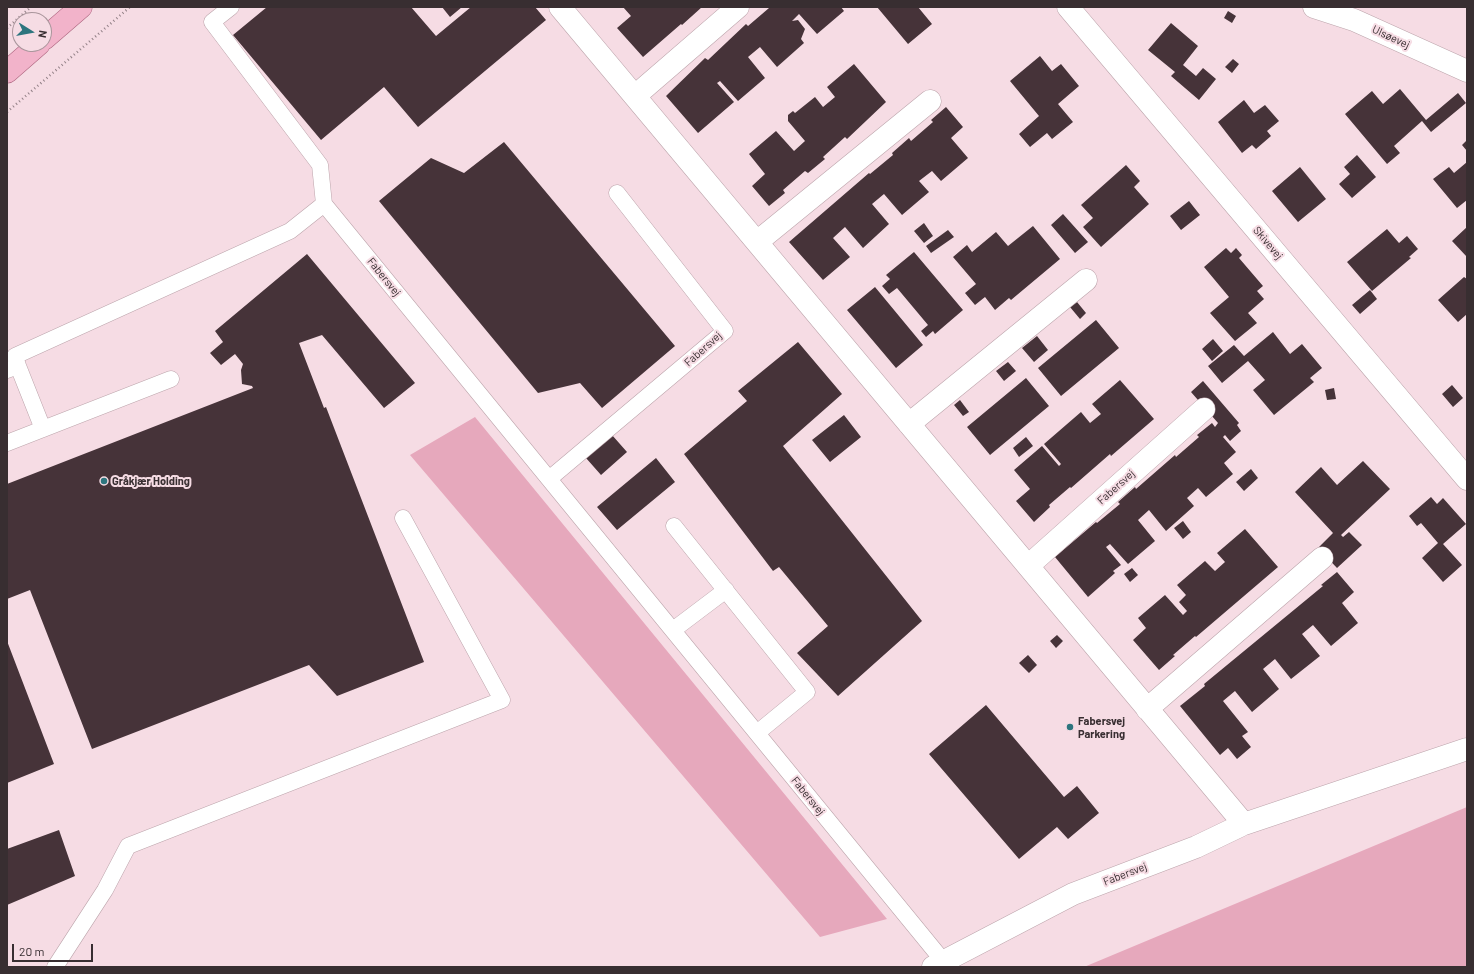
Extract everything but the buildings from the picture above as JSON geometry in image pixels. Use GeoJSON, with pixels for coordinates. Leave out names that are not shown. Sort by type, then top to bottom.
{"type":"FeatureCollection","features":[{"type":"Feature","properties":{"kind":"main road"},"geometry":{"type":"LineString","coordinates":[[52,32],[81,7]]}},
{"type":"Feature","properties":{"kind":"main road"},"geometry":{"type":"LineString","coordinates":[[7,72],[30,52]]}},
{"type":"Feature","properties":{"kind":"street"},"geometry":{"type":"LineString","coordinates":[[560,7],[1244,824]]}},
{"type":"Feature","properties":{"kind":"street"},"geometry":{"type":"LineString","coordinates":[[635,96],[738,7]]}},
{"type":"Feature","properties":{"kind":"street","name":"Skivevej"},"geometry":{"type":"LineString","coordinates":[[1068,7],[1467,479]]}},
{"type":"Feature","properties":{"kind":"street","name":"Ulsøevej"},"geometry":{"type":"LineString","coordinates":[[1314,7],[1354,20],[1467,71]]}},
{"type":"Feature","properties":{"kind":"street"},"geometry":{"type":"LineString","coordinates":[[757,242],[930,101]]}},
{"type":"Feature","properties":{"kind":"street"},"geometry":{"type":"LineString","coordinates":[[909,424],[1086,280]]}},
{"type":"Feature","properties":{"kind":"street","name":"Fabersvej"},"geometry":{"type":"LineString","coordinates":[[1028,566],[1204,409]]}},
{"type":"Feature","properties":{"kind":"street"},"geometry":{"type":"LineString","coordinates":[[1147,709],[1322,558]]}},
{"type":"Feature","properties":{"kind":"street","name":"Fabersvej"},"geometry":{"type":"LineString","coordinates":[[938,964],[1073,894],[1196,847],[1244,824],[1467,749]]}},
{"type":"Feature","properties":{"kind":"lane"},"geometry":{"type":"LineString","coordinates":[[43,429],[13,368],[15,356],[290,231],[324,204],[320,165],[212,22],[231,7]]}},
{"type":"Feature","properties":{"kind":"lane","name":"Fabersvej"},"geometry":{"type":"LineString","coordinates":[[549,479],[725,331],[617,193]]}},
{"type":"Feature","properties":{"kind":"lane","name":"Fabersvej"},"geometry":{"type":"LineString","coordinates":[[324,204],[673,630],[938,964]]}},
{"type":"Feature","properties":{"kind":"lane"},"geometry":{"type":"LineString","coordinates":[[7,443],[171,379]]}},
{"type":"Feature","properties":{"kind":"lane"},"geometry":{"type":"LineString","coordinates":[[55,967],[106,890],[128,846],[502,700],[403,518]]}},
{"type":"Feature","properties":{"kind":"lane"},"geometry":{"type":"LineString","coordinates":[[674,526],[807,692],[757,734]]}},
{"type":"Feature","properties":{"kind":"lane"},"geometry":{"type":"LineString","coordinates":[[673,630],[726,590]]}},
{"type":"Feature","properties":{"kind":"path"},"geometry":{"type":"LineString","coordinates":[[7,28],[30,7]]}},
{"type":"Feature","properties":{"kind":"path"},"geometry":{"type":"LineString","coordinates":[[7,112],[130,7]]}},
{"type":"Feature","properties":{"kind":"shaded area"},"geometry":{"type":"Polygon","coordinates":[[[475,417],[887,919],[820,937],[410,455],[475,417]]]}},
{"type":"Feature","properties":{"kind":"shaded area"},"geometry":{"type":"Polygon","coordinates":[[[1467,807],[1467,967],[1084,967],[1467,807]]]}},
{"type":"Feature","properties":{"kind":"place","name":"Gråkjær Holding"},"geometry":{"type":"Point","coordinates":[104,481]}},
{"type":"Feature","properties":{"kind":"place","name":"Fabersvej Parkering"},"geometry":{"type":"Point","coordinates":[1070,727]}}]}
